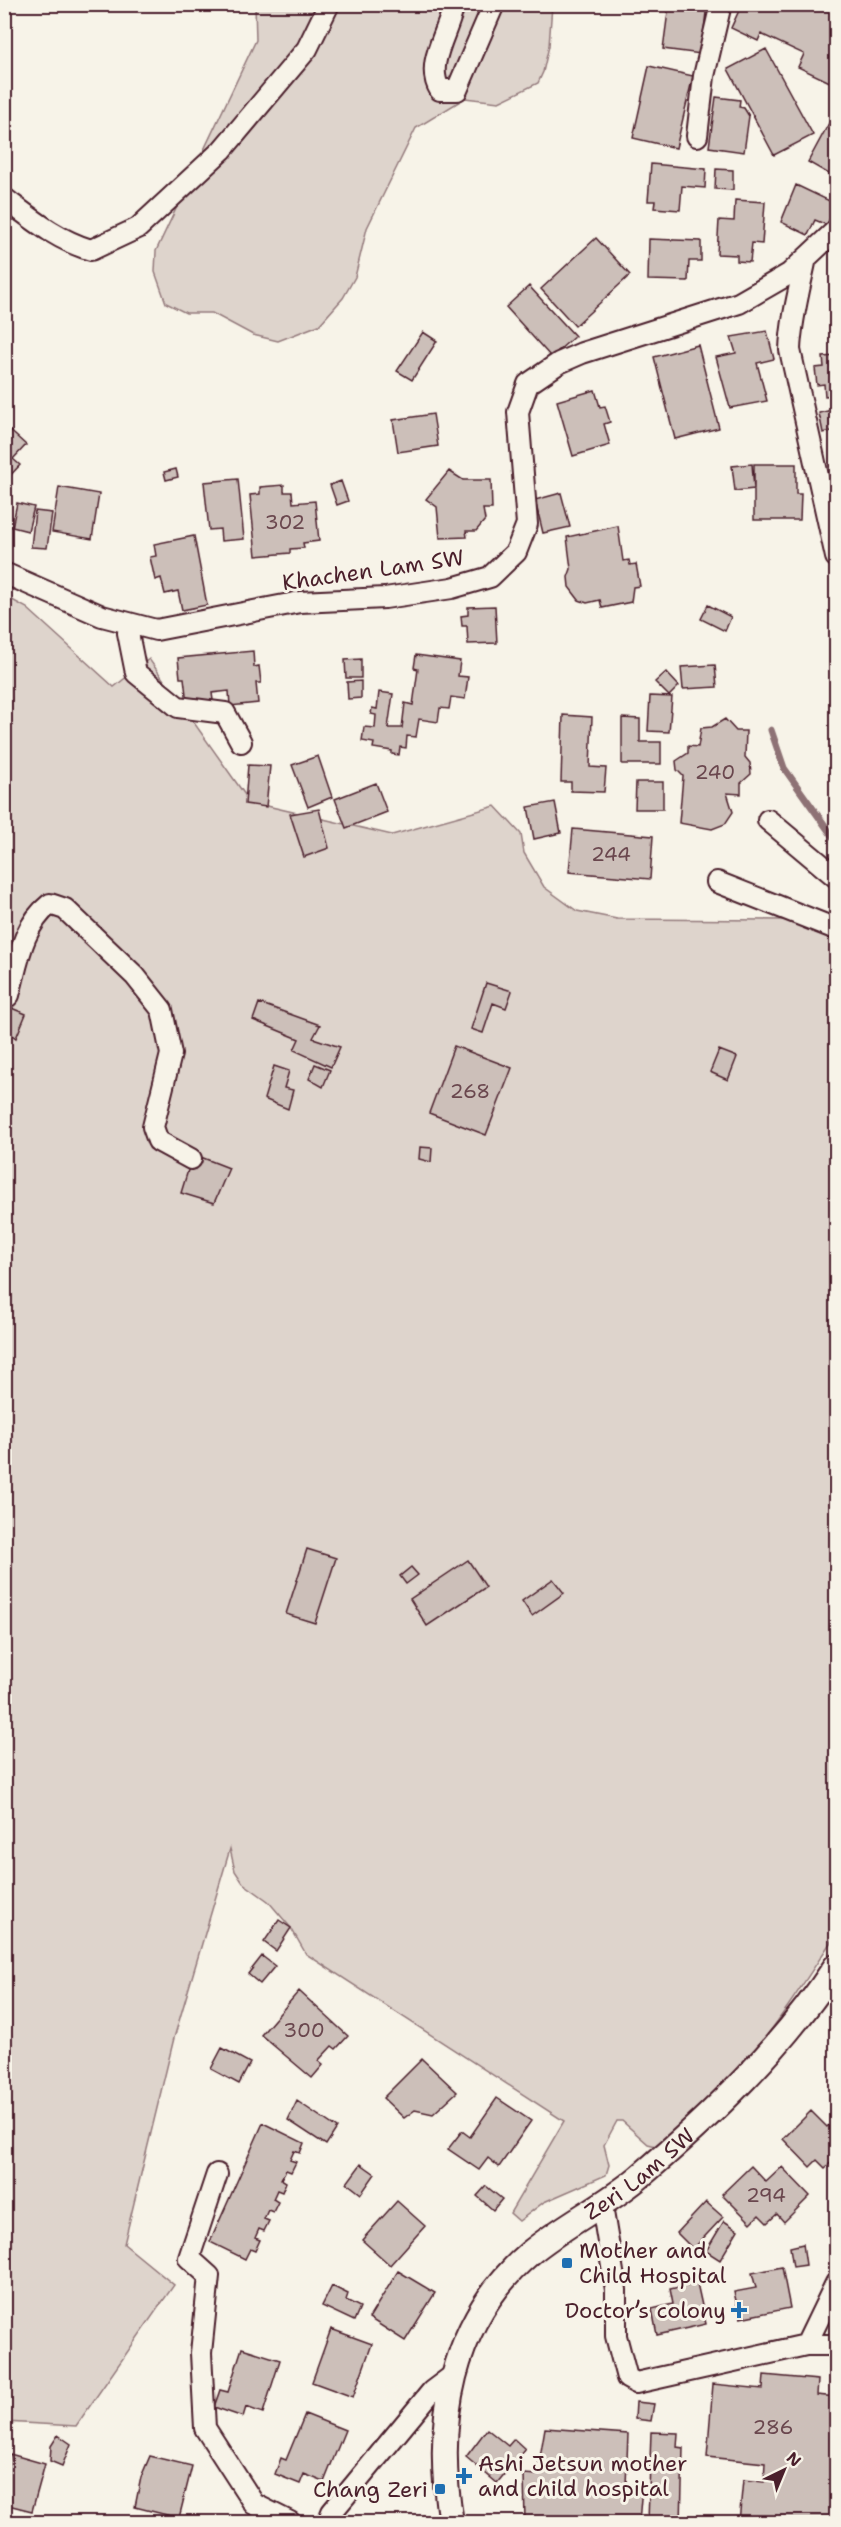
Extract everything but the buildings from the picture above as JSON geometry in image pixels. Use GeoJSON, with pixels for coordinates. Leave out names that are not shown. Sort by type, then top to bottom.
{"type":"FeatureCollection","features":[{"type":"Feature","properties":{"kind":"street"},"geometry":{"type":"LineString","coordinates":[[4,198],[48,231],[73,245],[91,250],[138,228],[222,150],[307,49],[329,4]]}},
{"type":"Feature","properties":{"kind":"street"},"geometry":{"type":"LineString","coordinates":[[454,4],[434,66],[435,81],[440,90],[457,90],[494,4]]}},
{"type":"Feature","properties":{"kind":"street"},"geometry":{"type":"LineString","coordinates":[[698,136],[704,76],[721,4]]}},
{"type":"Feature","properties":{"kind":"street","name":"Khachen Lam SW"},"geometry":{"type":"LineString","coordinates":[[4,573],[102,616],[156,630],[226,619],[300,602],[386,598],[452,588],[490,577],[516,552],[527,524],[518,412],[528,384],[559,363],[582,353],[739,303],[789,274],[837,230]]}},
{"type":"Feature","properties":{"kind":"street"},"geometry":{"type":"LineString","coordinates":[[806,258],[798,308],[791,328],[790,350],[837,557]]}},
{"type":"Feature","properties":{"kind":"street"},"geometry":{"type":"LineString","coordinates":[[132,625],[128,633],[136,673],[178,707],[225,713],[241,742]]}},
{"type":"Feature","properties":{"kind":"street"},"geometry":{"type":"LineString","coordinates":[[768,820],[837,877]]}},
{"type":"Feature","properties":{"kind":"street"},"geometry":{"type":"LineString","coordinates":[[717,882],[837,929]]}},
{"type":"Feature","properties":{"kind":"street"},"geometry":{"type":"LineString","coordinates":[[4,1000],[9,995],[23,942],[36,915],[50,904],[64,909],[135,976],[162,1010],[171,1054],[153,1127],[158,1141],[191,1159]]}},
{"type":"Feature","properties":{"kind":"street","name":"Zeri Lam SW"},"geometry":{"type":"LineString","coordinates":[[452,2523],[443,2446],[452,2376],[467,2339],[492,2293],[529,2254],[602,2206],[709,2115],[759,2065],[818,1994],[837,1966]]}},
{"type":"Feature","properties":{"kind":"street"},"geometry":{"type":"LineString","coordinates":[[217,2174],[189,2258],[209,2276],[201,2353],[205,2428],[254,2504],[290,2523]]}},
{"type":"Feature","properties":{"kind":"street"},"geometry":{"type":"LineString","coordinates":[[602,2206],[616,2290],[616,2336],[627,2378],[636,2383],[806,2345],[837,2345]]}},
{"type":"Feature","properties":{"kind":"street"},"geometry":{"type":"LineString","coordinates":[[806,2345],[837,2283]]}},
{"type":"Feature","properties":{"kind":"street"},"geometry":{"type":"LineString","coordinates":[[328,2523],[332,2512],[432,2391],[452,2376]]}},
{"type":"Feature","properties":{"kind":"shaded area"},"geometry":{"type":"Polygon","coordinates":[[[255,5],[552,5],[549,46],[538,83],[499,102],[465,98],[416,128],[367,228],[355,277],[343,298],[319,325],[278,341],[253,335],[212,313],[186,313],[166,303],[155,272],[156,251],[256,40],[255,5]]]}},
{"type":"Feature","properties":{"kind":"shaded area"},"geometry":{"type":"Polygon","coordinates":[[[5,596],[27,608],[114,687],[149,659],[250,802],[392,835],[495,806],[521,834],[524,853],[544,887],[577,911],[617,919],[787,920],[836,935],[836,1934],[783,2013],[748,2059],[665,2139],[656,2146],[648,2144],[622,2121],[617,2121],[604,2145],[609,2165],[606,2175],[544,2202],[519,2221],[510,2213],[564,2121],[306,1954],[291,1928],[268,1901],[243,1883],[235,1871],[230,1849],[174,2038],[124,2244],[174,2285],[76,2426],[5,2422],[5,596]]]}},
{"type":"Feature","properties":{"kind":"waterway"},"geometry":{"type":"LineString","coordinates":[[771,730],[784,768],[836,841]]}},
{"type":"Feature","properties":{"kind":"place","name":"Mother and Child Hospital"},"geometry":{"type":"Point","coordinates":[567,2263]}},
{"type":"Feature","properties":{"kind":"place","name":"Doctor’s colony"},"geometry":{"type":"Point","coordinates":[739,2310]}},
{"type":"Feature","properties":{"kind":"place","name":"Ashi Jetsun mother and child hospital"},"geometry":{"type":"Point","coordinates":[464,2476]}},
{"type":"Feature","properties":{"kind":"place","name":"Chang Zeri"},"geometry":{"type":"Point","coordinates":[440,2489]}}]}
